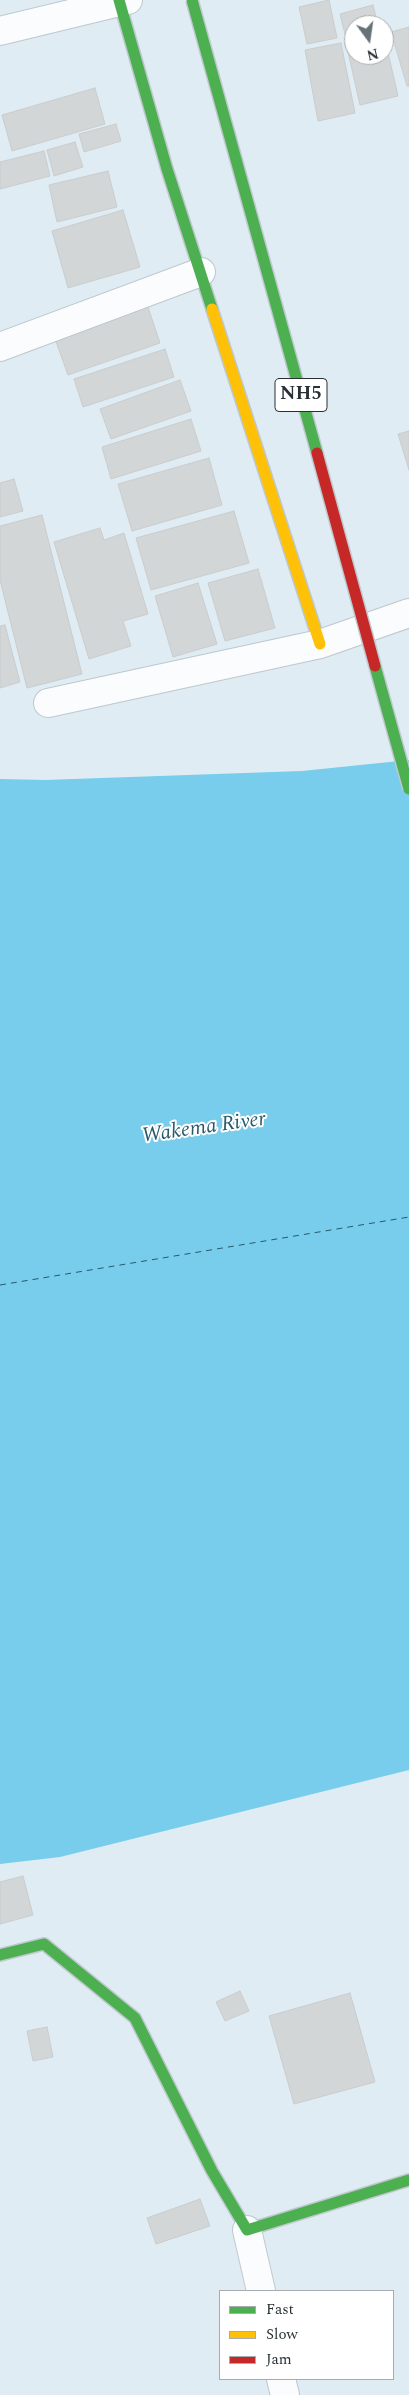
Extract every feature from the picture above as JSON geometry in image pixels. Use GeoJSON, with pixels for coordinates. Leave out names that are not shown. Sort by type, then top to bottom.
{"type":"FeatureCollection","features":[{"type":"Feature","properties":{"kind":"main road","name":"NH5"},"geometry":{"type":"LineString","coordinates":[[192,0],[409,789]]}},
{"type":"Feature","properties":{"kind":"main road"},"geometry":{"type":"LineString","coordinates":[[123,1],[167,169],[320,644]]}},
{"type":"Feature","properties":{"kind":"main road"},"geometry":{"type":"LineString","coordinates":[[0,1955],[44,1944],[135,2018],[212,2171],[247,2230],[409,2180]]}},
{"type":"Feature","properties":{"kind":"street"},"geometry":{"type":"LineString","coordinates":[[0,31],[123,1]]}},
{"type":"Feature","properties":{"kind":"street"},"geometry":{"type":"LineString","coordinates":[[0,347],[201,272]]}},
{"type":"Feature","properties":{"kind":"street"},"geometry":{"type":"LineString","coordinates":[[48,702],[320,644],[409,613]]}},
{"type":"Feature","properties":{"kind":"street"},"geometry":{"type":"LineString","coordinates":[[247,2230],[261,2290]]}},
{"type":"Feature","properties":{"kind":"street"},"geometry":{"type":"LineString","coordinates":[[281,2380],[285,2395]]}},
{"type":"Feature","properties":{"kind":"water","name":"Wakema River"},"geometry":{"type":"Polygon","coordinates":[[[409,760],[409,1770],[60,1857],[0,1864],[0,779],[45,780],[302,771],[409,760]]]}},
{"type":"Feature","properties":{"kind":"building"},"geometry":{"type":"Polygon","coordinates":[[[329,0],[337,38],[307,44],[299,7],[329,0]]]}},
{"type":"Feature","properties":{"kind":"building"},"geometry":{"type":"Polygon","coordinates":[[[373,5],[376,15],[344,15],[344,30],[340,14],[373,5]]]}},
{"type":"Feature","properties":{"kind":"building"},"geometry":{"type":"Polygon","coordinates":[[[409,27],[409,86],[407,86],[394,42],[394,31],[409,27]]]}},
{"type":"Feature","properties":{"kind":"building"},"geometry":{"type":"Polygon","coordinates":[[[341,43],[355,113],[318,121],[305,50],[341,43]]]}},
{"type":"Feature","properties":{"kind":"building"},"geometry":{"type":"Polygon","coordinates":[[[351,65],[391,65],[398,96],[360,105],[351,65]]]}},
{"type":"Feature","properties":{"kind":"building"},"geometry":{"type":"Polygon","coordinates":[[[95,88],[105,124],[12,151],[2,115],[95,88]]]}},
{"type":"Feature","properties":{"kind":"building"},"geometry":{"type":"Polygon","coordinates":[[[116,124],[121,141],[84,152],[79,134],[116,124]]]}},
{"type":"Feature","properties":{"kind":"building"},"geometry":{"type":"Polygon","coordinates":[[[75,142],[83,167],[54,176],[47,150],[75,142]]]}},
{"type":"Feature","properties":{"kind":"building"},"geometry":{"type":"Polygon","coordinates":[[[44,151],[50,176],[0,189],[0,162],[44,151]]]}},
{"type":"Feature","properties":{"kind":"building"},"geometry":{"type":"Polygon","coordinates":[[[108,171],[117,207],[57,222],[49,185],[108,171]]]}},
{"type":"Feature","properties":{"kind":"building"},"geometry":{"type":"Polygon","coordinates":[[[123,210],[140,267],[68,288],[52,231],[123,210]]]}},
{"type":"Feature","properties":{"kind":"building"},"geometry":{"type":"Polygon","coordinates":[[[148,307],[160,343],[68,375],[55,339],[148,307]]]}},
{"type":"Feature","properties":{"kind":"building"},"geometry":{"type":"Polygon","coordinates":[[[165,349],[174,377],[83,407],[74,379],[165,349]]]}},
{"type":"Feature","properties":{"kind":"building"},"geometry":{"type":"Polygon","coordinates":[[[180,380],[191,411],[111,439],[100,409],[180,380]]]}},
{"type":"Feature","properties":{"kind":"building"},"geometry":{"type":"Polygon","coordinates":[[[191,419],[201,451],[111,479],[102,447],[191,419]]]}},
{"type":"Feature","properties":{"kind":"building"},"geometry":{"type":"Polygon","coordinates":[[[409,431],[409,470],[398,434],[409,431]]]}},
{"type":"Feature","properties":{"kind":"building"},"geometry":{"type":"Polygon","coordinates":[[[209,458],[222,505],[132,531],[118,484],[209,458]]]}},
{"type":"Feature","properties":{"kind":"building"},"geometry":{"type":"Polygon","coordinates":[[[14,479],[23,511],[0,517],[0,483],[14,479]]]}},
{"type":"Feature","properties":{"kind":"building"},"geometry":{"type":"Polygon","coordinates":[[[234,511],[249,563],[151,590],[136,538],[234,511]]]}},
{"type":"Feature","properties":{"kind":"building"},"geometry":{"type":"Polygon","coordinates":[[[42,515],[82,674],[27,688],[0,580],[0,526],[42,515]]]}},
{"type":"Feature","properties":{"kind":"building"},"geometry":{"type":"Polygon","coordinates":[[[100,528],[104,540],[124,533],[148,614],[123,621],[131,646],[89,659],[54,542],[100,528]]]}},
{"type":"Feature","properties":{"kind":"building"},"geometry":{"type":"Polygon","coordinates":[[[258,569],[275,628],[225,641],[208,583],[258,569]]]}},
{"type":"Feature","properties":{"kind":"building"},"geometry":{"type":"Polygon","coordinates":[[[198,583],[217,644],[173,657],[155,596],[198,583]]]}},
{"type":"Feature","properties":{"kind":"building"},"geometry":{"type":"Polygon","coordinates":[[[5,625],[20,682],[0,688],[0,626],[5,625]]]}},
{"type":"Feature","properties":{"kind":"building"},"geometry":{"type":"Polygon","coordinates":[[[23,1876],[33,1915],[0,1924],[0,1882],[23,1876]]]}},
{"type":"Feature","properties":{"kind":"building"},"geometry":{"type":"Polygon","coordinates":[[[240,1991],[249,2011],[225,2021],[216,2002],[240,1991]]]}},
{"type":"Feature","properties":{"kind":"building"},"geometry":{"type":"Polygon","coordinates":[[[350,1993],[375,2082],[294,2104],[269,2016],[350,1993]]]}},
{"type":"Feature","properties":{"kind":"building"},"geometry":{"type":"Polygon","coordinates":[[[47,2027],[53,2057],[33,2061],[27,2031],[47,2027]]]}},
{"type":"Feature","properties":{"kind":"building"},"geometry":{"type":"Polygon","coordinates":[[[200,2199],[210,2226],[156,2244],[147,2218],[200,2199]]]}},
{"type":"Feature","properties":{"kind":"ferry route"},"geometry":{"type":"LineString","coordinates":[[0,1285],[409,1217]]}},
{"type":"Feature","properties":{"kind":"traffic: fast"},"geometry":{"type":"LineString","coordinates":[[119,0],[167,169],[212,309]]}},
{"type":"Feature","properties":{"kind":"traffic: fast"},"geometry":{"type":"LineString","coordinates":[[192,0],[317,453]]}},
{"type":"Feature","properties":{"kind":"traffic: fast"},"geometry":{"type":"LineString","coordinates":[[375,666],[409,789]]}},
{"type":"Feature","properties":{"kind":"traffic: fast"},"geometry":{"type":"LineString","coordinates":[[0,1955],[44,1944],[135,2018],[212,2171],[247,2230],[409,2180]]}},
{"type":"Feature","properties":{"kind":"traffic: slow"},"geometry":{"type":"LineString","coordinates":[[212,309],[320,644]]}},
{"type":"Feature","properties":{"kind":"traffic: jam"},"geometry":{"type":"LineString","coordinates":[[317,453],[375,666]]}}]}
